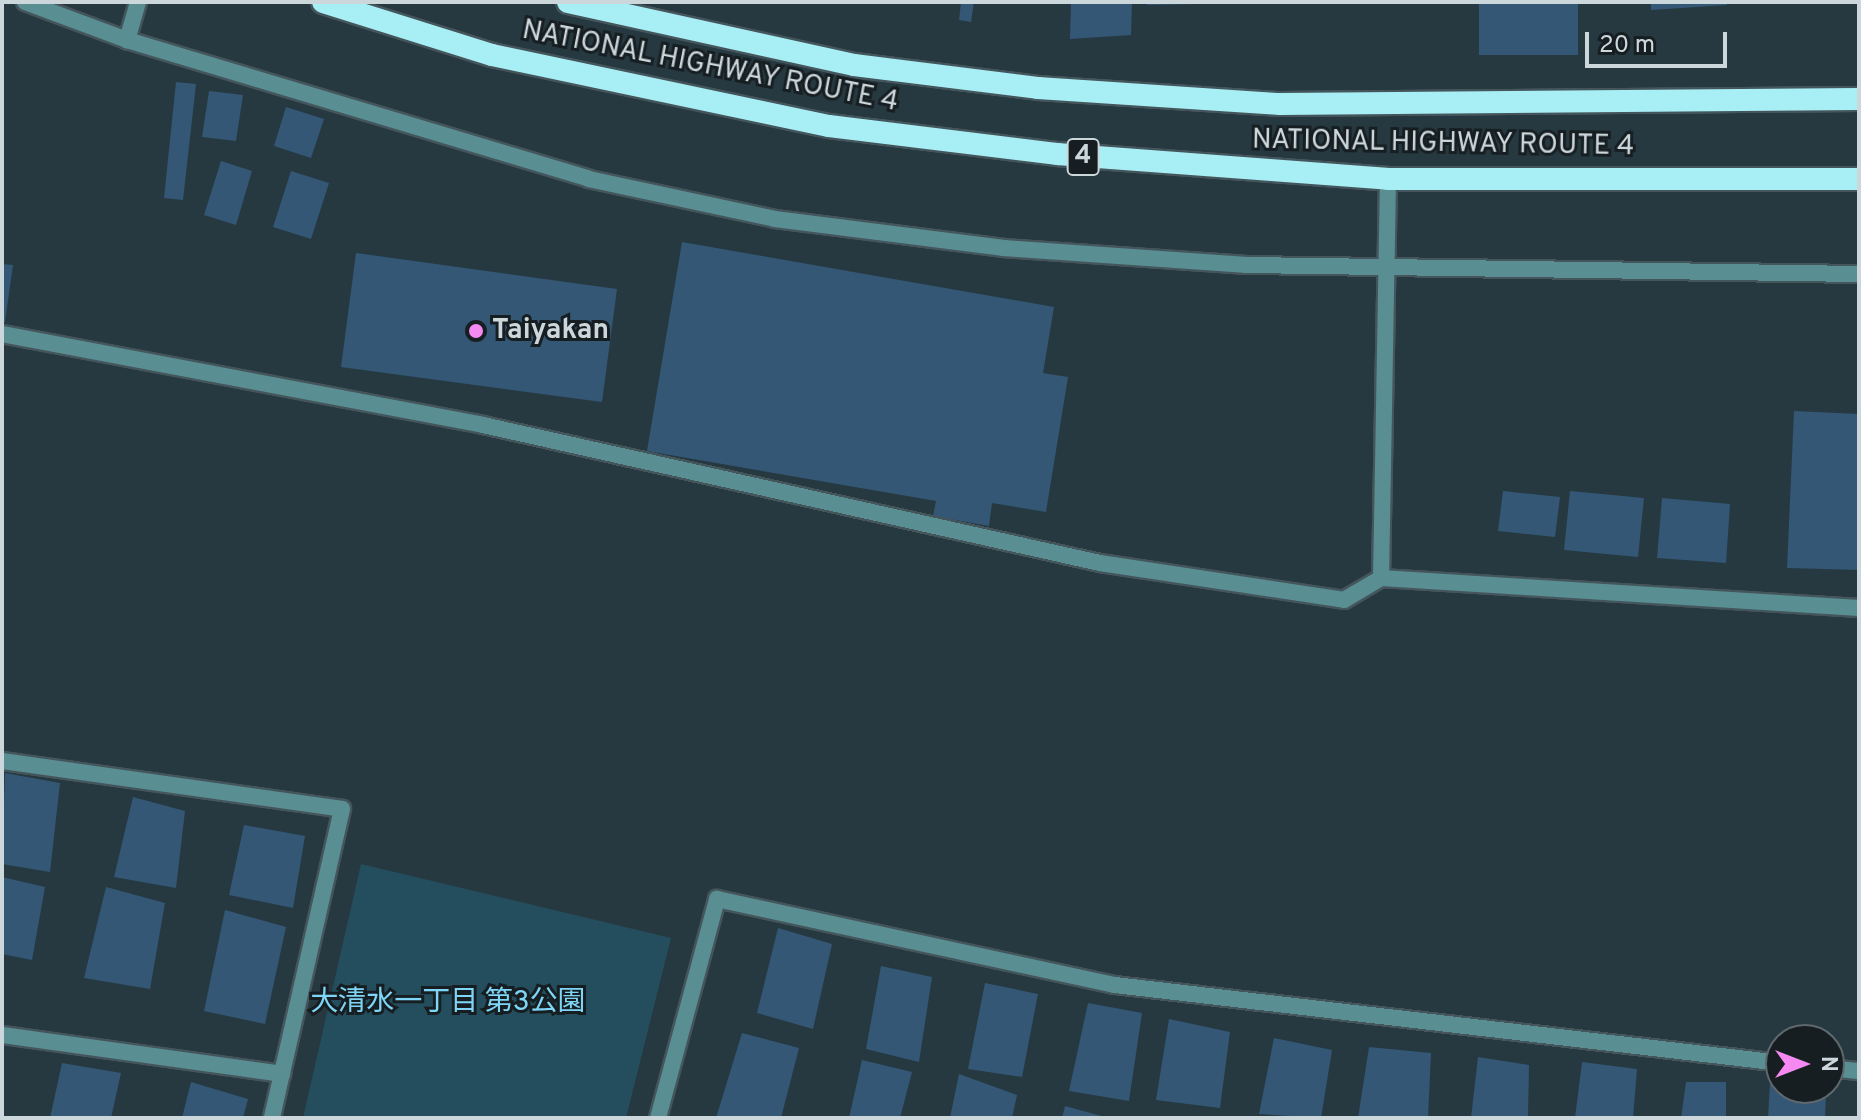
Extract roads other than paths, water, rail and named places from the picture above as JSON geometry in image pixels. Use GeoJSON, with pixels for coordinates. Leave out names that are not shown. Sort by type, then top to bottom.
{"type":"FeatureCollection","features":[{"type":"Feature","properties":{"kind":"highway","name":"NATIONAL HIGHWAY ROUTE 4"},"geometry":{"type":"LineString","coordinates":[[323,2],[492,55],[829,126],[1058,154],[1388,179],[1859,179]]}},
{"type":"Feature","properties":{"kind":"highway","name":"NATIONAL HIGHWAY ROUTE 4"},"geometry":{"type":"LineString","coordinates":[[568,2],[854,65],[1038,88],[1280,104],[1859,99]]}},
{"type":"Feature","properties":{"kind":"street"},"geometry":{"type":"LineString","coordinates":[[25,2],[127,40],[589,179],[775,219],[1004,248],[1384,270],[1859,274]]}},
{"type":"Feature","properties":{"kind":"street"},"geometry":{"type":"LineString","coordinates":[[127,40],[138,2]]}},
{"type":"Feature","properties":{"kind":"street"},"geometry":{"type":"LineString","coordinates":[[1381,578],[1384,270],[1388,179]]}},
{"type":"Feature","properties":{"kind":"street"},"geometry":{"type":"LineString","coordinates":[[2,334],[483,425],[1100,563],[1344,600],[1381,578],[1859,608]]}},
{"type":"Feature","properties":{"kind":"street"},"geometry":{"type":"LineString","coordinates":[[2,761],[342,809],[272,1118]]}},
{"type":"Feature","properties":{"kind":"street"},"geometry":{"type":"LineString","coordinates":[[658,1118],[717,899],[1115,985],[1765,1061]]}},
{"type":"Feature","properties":{"kind":"street"},"geometry":{"type":"LineString","coordinates":[[2,1035],[282,1074]]}},
{"type":"Feature","properties":{"kind":"place","name":"Taiyakan"},"geometry":{"type":"Point","coordinates":[476,331]}},
{"type":"Feature","properties":{"kind":"park label","name":"大清水一丁目 第3公園"},"geometry":{"type":"Point","coordinates":[448,1003]}}]}
